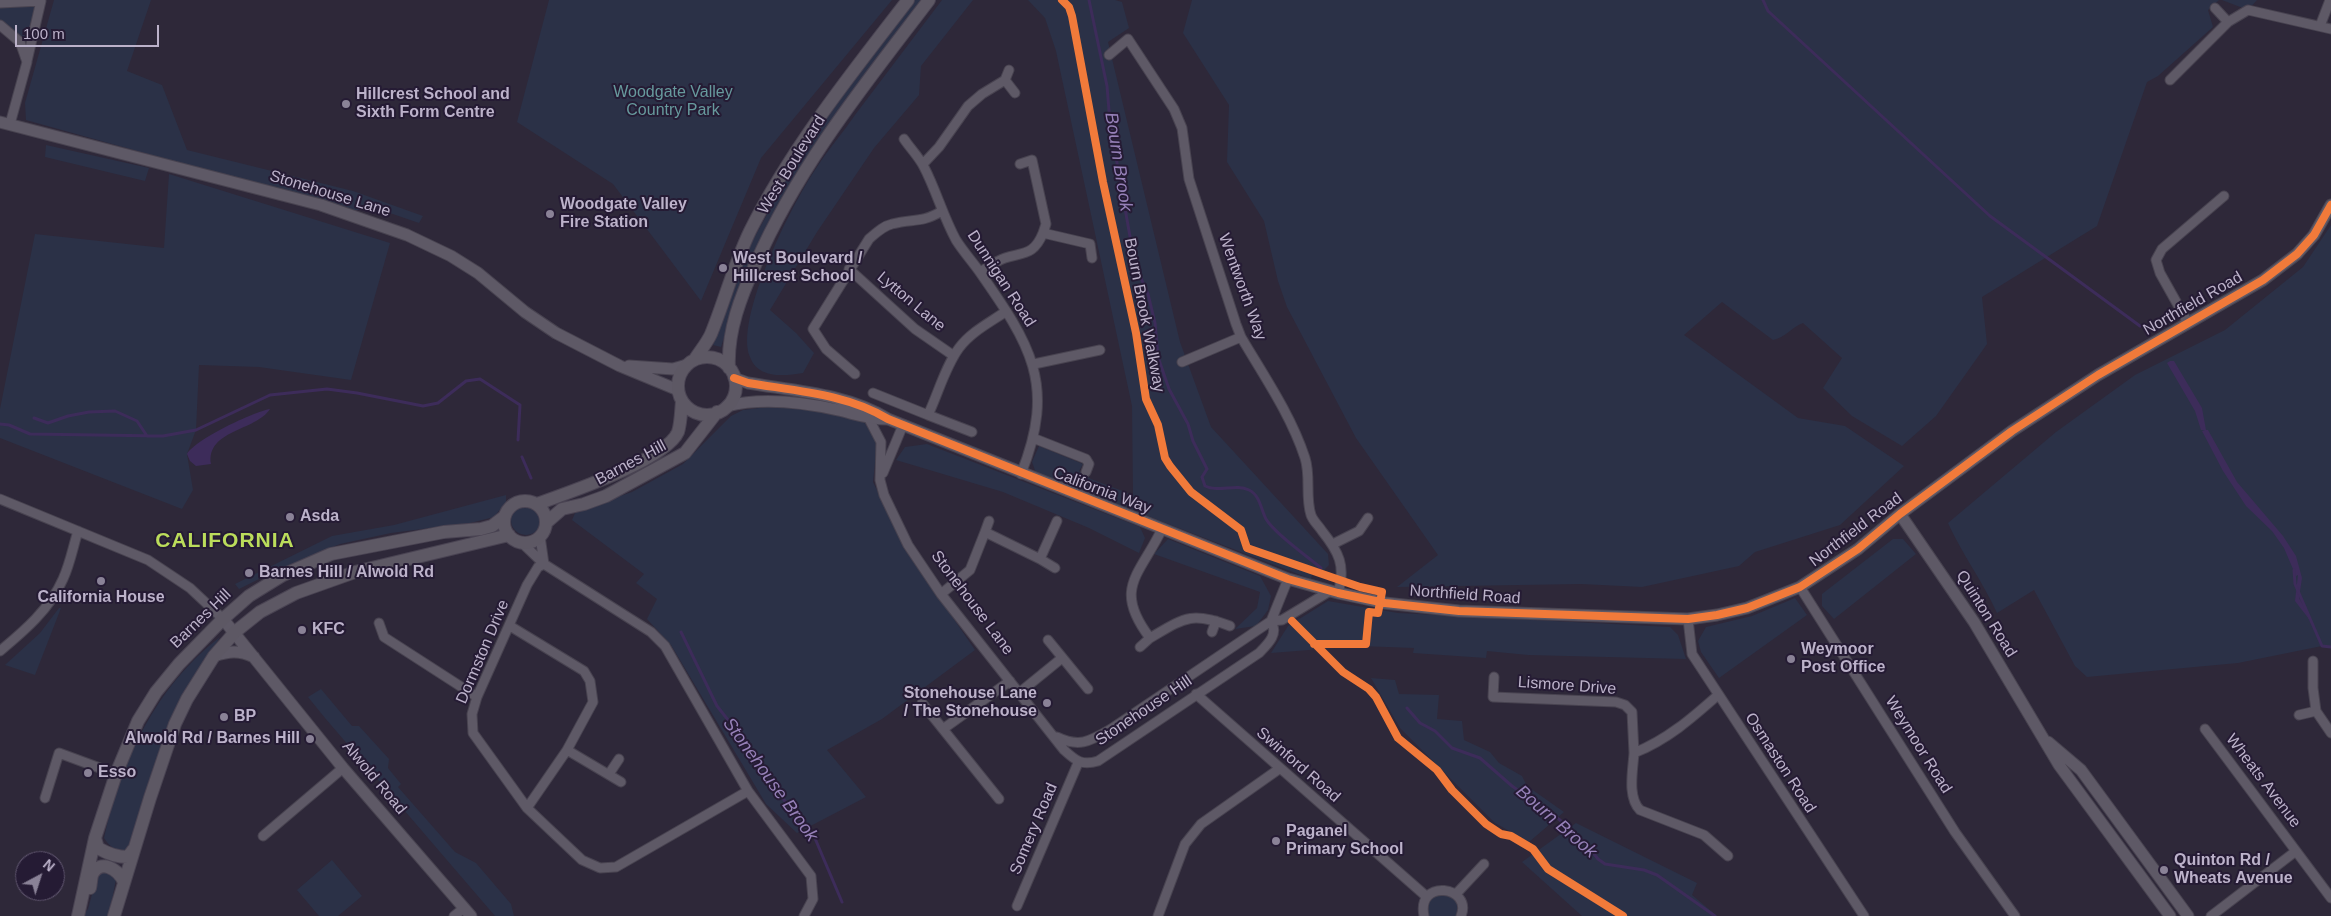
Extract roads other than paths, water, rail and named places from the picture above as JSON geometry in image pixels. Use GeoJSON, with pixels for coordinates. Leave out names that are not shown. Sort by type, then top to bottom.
{"type":"FeatureCollection","features":[{"type":"Feature","properties":{"kind":"main road","name":"West Boulevard"},"geometry":{"type":"LineString","coordinates":[[691,362],[710,335],[728,282],[750,232],[774,187],[829,102],[908,0]]}},
{"type":"Feature","properties":{"kind":"main road","name":"West Boulevard"},"geometry":{"type":"LineString","coordinates":[[732,373],[728,353],[745,288],[768,236],[790,194],[815,153],[929,0]]}},
{"type":"Feature","properties":{"kind":"main road"},"geometry":{"type":"LineString","coordinates":[[714,358],[732,373],[734,393],[722,409],[698,413],[680,396],[679,376],[691,362],[714,358]]}},
{"type":"Feature","properties":{"kind":"main road","name":"Barnes Hill"},"geometry":{"type":"LineString","coordinates":[[537,504],[636,464],[662,450],[678,432],[680,396]]}},
{"type":"Feature","properties":{"kind":"main road","name":"Barnes Hill"},"geometry":{"type":"LineString","coordinates":[[546,522],[562,509],[606,496],[685,453],[722,409]]}},
{"type":"Feature","properties":{"kind":"main road"},"geometry":{"type":"LineString","coordinates":[[529,501],[537,504],[542,510],[546,522],[540,536],[535,540],[521,542],[509,535],[504,523],[505,516],[508,510],[517,502],[529,501]]}},
{"type":"Feature","properties":{"kind":"main road","name":"Barnes Hill"},"geometry":{"type":"LineString","coordinates":[[78,912],[95,838],[116,774],[138,721],[156,692],[222,618],[249,596],[283,575],[331,554],[444,532],[481,529],[492,526],[505,516]]}},
{"type":"Feature","properties":{"kind":"main road","name":"Barnes Hill"},"geometry":{"type":"LineString","coordinates":[[114,916],[133,850],[175,724],[187,698],[214,656],[235,632],[260,612],[296,593],[355,572],[509,535]]}},
{"type":"Feature","properties":{"kind":"main road"},"geometry":{"type":"LineString","coordinates":[[95,838],[98,848],[105,853],[118,857],[128,857],[133,850]]}},
{"type":"Feature","properties":{"kind":"main road"},"geometry":{"type":"LineString","coordinates":[[78,912],[87,903],[92,875],[99,868],[106,866],[114,869],[124,882]]}},
{"type":"Feature","properties":{"kind":"street"},"geometry":{"type":"LineString","coordinates":[[2320,26],[2330,0]]}},
{"type":"Feature","properties":{"kind":"street"},"geometry":{"type":"LineString","coordinates":[[0,3],[40,1],[27,62],[5,123]]}},
{"type":"Feature","properties":{"kind":"street"},"geometry":{"type":"LineString","coordinates":[[2215,8],[2228,22]]}},
{"type":"Feature","properties":{"kind":"street"},"geometry":{"type":"LineString","coordinates":[[2170,80],[2228,22],[2248,10],[2331,29]]}},
{"type":"Feature","properties":{"kind":"street"},"geometry":{"type":"LineString","coordinates":[[0,25],[20,42],[27,62]]}},
{"type":"Feature","properties":{"kind":"street","name":"Wentworth Way"},"geometry":{"type":"LineString","coordinates":[[1109,55],[1128,39],[1174,108],[1182,128],[1189,179],[1241,337],[1284,410],[1306,460],[1308,500],[1312,518],[1333,544],[1343,571],[1334,592]]}},
{"type":"Feature","properties":{"kind":"street"},"geometry":{"type":"LineString","coordinates":[[923,164],[940,147],[968,106],[982,94],[1005,80],[1009,70]]}},
{"type":"Feature","properties":{"kind":"street"},"geometry":{"type":"LineString","coordinates":[[1005,80],[1015,93]]}},
{"type":"Feature","properties":{"kind":"street","name":"Stonehouse Lane"},"geometry":{"type":"LineString","coordinates":[[5,123],[321,205],[407,235],[451,256],[478,273],[525,312],[556,333],[680,396]]}},
{"type":"Feature","properties":{"kind":"street","name":"Dunnigan Road"},"geometry":{"type":"LineString","coordinates":[[904,139],[923,164],[942,211],[957,241],[1019,331],[1034,364],[1037,397],[1033,438],[1021,474]]}},
{"type":"Feature","properties":{"kind":"street"},"geometry":{"type":"LineString","coordinates":[[980,272],[1004,258],[1025,255],[1040,242],[1046,224],[1032,160],[1020,164]]}},
{"type":"Feature","properties":{"kind":"street"},"geometry":{"type":"LineString","coordinates":[[2188,323],[2160,273],[2156,260],[2162,249],[2224,196]]}},
{"type":"Feature","properties":{"kind":"street","name":"Northfield Road"},"geometry":{"type":"LineString","coordinates":[[1306,584],[1385,603],[1459,611],[1688,619],[1747,608],[1800,587],[1858,549],[1900,514],[2012,431],[2098,375],[2263,280],[2297,254],[2314,235],[2331,205]]}},
{"type":"Feature","properties":{"kind":"street"},"geometry":{"type":"LineString","coordinates":[[855,374],[826,349],[813,329],[869,239],[879,230],[892,224],[927,220],[942,211]]}},
{"type":"Feature","properties":{"kind":"street"},"geometry":{"type":"LineString","coordinates":[[1043,233],[1090,244],[1092,258]]}},
{"type":"Feature","properties":{"kind":"street","name":"Lytton Lane"},"geometry":{"type":"LineString","coordinates":[[850,269],[915,329],[954,356]]}},
{"type":"Feature","properties":{"kind":"street"},"geometry":{"type":"LineString","coordinates":[[928,415],[954,356],[974,333],[1005,312]]}},
{"type":"Feature","properties":{"kind":"street"},"geometry":{"type":"LineString","coordinates":[[1182,362],[1241,337]]}},
{"type":"Feature","properties":{"kind":"street"},"geometry":{"type":"LineString","coordinates":[[1034,364],[1100,350]]}},
{"type":"Feature","properties":{"kind":"street","name":"Stonehouse Lane"},"geometry":{"type":"LineString","coordinates":[[620,366],[673,369],[691,362]]}},
{"type":"Feature","properties":{"kind":"street","name":"California Way"},"geometry":{"type":"LineString","coordinates":[[732,373],[748,383],[845,400],[869,408],[888,419],[1021,474],[1288,579],[1306,584]]}},
{"type":"Feature","properties":{"kind":"street"},"geometry":{"type":"LineString","coordinates":[[873,393],[972,432]]}},
{"type":"Feature","properties":{"kind":"street","name":"California Way"},"geometry":{"type":"LineString","coordinates":[[722,409],[744,402],[776,401],[839,410],[869,419],[888,419]]}},
{"type":"Feature","properties":{"kind":"street","name":"Stonehouse Lane"},"geometry":{"type":"LineString","coordinates":[[869,419],[881,442],[880,480],[884,495],[908,545],[941,594],[1054,736]]}},
{"type":"Feature","properties":{"kind":"street"},"geometry":{"type":"LineString","coordinates":[[880,480],[903,425]]}},
{"type":"Feature","properties":{"kind":"street"},"geometry":{"type":"LineString","coordinates":[[1033,438],[1086,459],[1089,464],[1086,472]]}},
{"type":"Feature","properties":{"kind":"street"},"geometry":{"type":"LineString","coordinates":[[0,499],[148,560],[190,588],[222,618]]}},
{"type":"Feature","properties":{"kind":"street","name":"Quinton Road"},"geometry":{"type":"LineString","coordinates":[[1900,514],[1974,622],[2059,765],[2170,916]]}},
{"type":"Feature","properties":{"kind":"street"},"geometry":{"type":"LineString","coordinates":[[1333,544],[1359,531],[1368,518]]}},
{"type":"Feature","properties":{"kind":"street"},"geometry":{"type":"LineString","coordinates":[[941,594],[970,570],[989,521]]}},
{"type":"Feature","properties":{"kind":"street"},"geometry":{"type":"LineString","coordinates":[[1040,559],[1057,521]]}},
{"type":"Feature","properties":{"kind":"street"},"geometry":{"type":"LineString","coordinates":[[1150,638],[1139,624],[1130,604],[1133,583],[1140,566],[1162,529]]}},
{"type":"Feature","properties":{"kind":"street"},"geometry":{"type":"LineString","coordinates":[[0,651],[18,638],[58,590],[64,577],[78,531]]}},
{"type":"Feature","properties":{"kind":"street"},"geometry":{"type":"LineString","coordinates":[[985,532],[1040,559],[1054,568]]}},
{"type":"Feature","properties":{"kind":"street"},"geometry":{"type":"LineString","coordinates":[[540,536],[544,564]]}},
{"type":"Feature","properties":{"kind":"street"},"geometry":{"type":"LineString","coordinates":[[521,542],[544,564],[651,632],[664,646],[748,791],[811,876],[813,899],[804,916]]}},
{"type":"Feature","properties":{"kind":"street","name":"Dormston Drive"},"geometry":{"type":"LineString","coordinates":[[544,564],[538,567],[527,585],[477,697],[472,714],[473,733],[527,808],[582,860],[600,868],[616,867],[748,791]]}},
{"type":"Feature","properties":{"kind":"street","name":"Stonehouse Hill"},"geometry":{"type":"LineString","coordinates":[[1078,763],[1090,764],[1098,760],[1259,653],[1270,642],[1274,627],[1271,621],[1288,579]]}},
{"type":"Feature","properties":{"kind":"street","name":"Weymoor Road"},"geometry":{"type":"LineString","coordinates":[[1800,587],[1955,832],[2015,916]]}},
{"type":"Feature","properties":{"kind":"street","name":"Stonehouse Hill"},"geometry":{"type":"LineString","coordinates":[[1054,736],[1070,744],[1087,742],[1111,730],[1271,621],[1282,620],[1334,592]]}},
{"type":"Feature","properties":{"kind":"street"},"geometry":{"type":"LineString","coordinates":[[1140,647],[1150,638],[1187,618],[1200,617],[1230,626]]}},
{"type":"Feature","properties":{"kind":"street","name":"Alwold Road"},"geometry":{"type":"LineString","coordinates":[[222,618],[343,768],[468,912]]}},
{"type":"Feature","properties":{"kind":"street","name":"Osmaston Road"},"geometry":{"type":"LineString","coordinates":[[1688,619],[1692,654],[1864,916]]}},
{"type":"Feature","properties":{"kind":"street"},"geometry":{"type":"LineString","coordinates":[[1212,632],[1216,621]]}},
{"type":"Feature","properties":{"kind":"street"},"geometry":{"type":"LineString","coordinates":[[379,623],[384,638],[477,697]]}},
{"type":"Feature","properties":{"kind":"street"},"geometry":{"type":"LineString","coordinates":[[510,626],[584,671],[590,682],[593,702],[568,750],[527,808]]}},
{"type":"Feature","properties":{"kind":"street"},"geometry":{"type":"LineString","coordinates":[[1048,640],[1088,689]]}},
{"type":"Feature","properties":{"kind":"street"},"geometry":{"type":"LineString","coordinates":[[214,656],[229,651],[243,652],[256,658]]}},
{"type":"Feature","properties":{"kind":"street"},"geometry":{"type":"LineString","coordinates":[[1019,692],[1062,658]]}},
{"type":"Feature","properties":{"kind":"street"},"geometry":{"type":"LineString","coordinates":[[2313,661],[2313,688],[2316,711],[2331,733]]}},
{"type":"Feature","properties":{"kind":"street","name":"Lismore Drive"},"geometry":{"type":"LineString","coordinates":[[1494,678],[1493,697],[1616,702],[1625,706],[1632,712],[1634,753]]}},
{"type":"Feature","properties":{"kind":"street"},"geometry":{"type":"LineString","coordinates":[[943,729],[1010,681]]}},
{"type":"Feature","properties":{"kind":"street","name":"Swinford Road"},"geometry":{"type":"LineString","coordinates":[[1196,694],[1279,769],[1427,897]]}},
{"type":"Feature","properties":{"kind":"street"},"geometry":{"type":"LineString","coordinates":[[1718,694],[1683,726],[1652,746],[1634,753],[1632,792],[1635,805],[1640,810],[1704,835],[1728,856]]}},
{"type":"Feature","properties":{"kind":"street"},"geometry":{"type":"LineString","coordinates":[[922,703],[999,799]]}},
{"type":"Feature","properties":{"kind":"street"},"geometry":{"type":"LineString","coordinates":[[2299,715],[2316,711]]}},
{"type":"Feature","properties":{"kind":"street","name":"Wheats Avenue"},"geometry":{"type":"LineString","coordinates":[[2205,729],[2331,898]]}},
{"type":"Feature","properties":{"kind":"street","name":"Quinton Road"},"geometry":{"type":"LineString","coordinates":[[2040,734],[2081,770],[2188,916]]}},
{"type":"Feature","properties":{"kind":"street"},"geometry":{"type":"LineString","coordinates":[[1054,736],[1064,750],[1078,763]]}},
{"type":"Feature","properties":{"kind":"street"},"geometry":{"type":"LineString","coordinates":[[568,750],[621,782]]}},
{"type":"Feature","properties":{"kind":"street"},"geometry":{"type":"LineString","coordinates":[[45,798],[59,753],[116,774]]}},
{"type":"Feature","properties":{"kind":"street"},"geometry":{"type":"LineString","coordinates":[[609,774],[619,759]]}},
{"type":"Feature","properties":{"kind":"street","name":"Somery Road"},"geometry":{"type":"LineString","coordinates":[[1017,906],[1078,763]]}},
{"type":"Feature","properties":{"kind":"street"},"geometry":{"type":"LineString","coordinates":[[263,836],[343,768]]}},
{"type":"Feature","properties":{"kind":"street"},"geometry":{"type":"LineString","coordinates":[[1158,916],[1185,844],[1200,824],[1279,769]]}},
{"type":"Feature","properties":{"kind":"street","name":"Wheats Avenue"},"geometry":{"type":"LineString","coordinates":[[2211,916],[2296,851]]}},
{"type":"Feature","properties":{"kind":"street"},"geometry":{"type":"LineString","coordinates":[[1456,894],[1484,864]]}},
{"type":"Feature","properties":{"kind":"street"},"geometry":{"type":"LineString","coordinates":[[1424,916],[1423,909],[1427,897],[1437,890],[1447,890],[1456,894],[1462,903],[1461,916]]}},
{"type":"Feature","properties":{"kind":"street"},"geometry":{"type":"LineString","coordinates":[[454,916],[468,912]]}},
{"type":"Feature","properties":{"kind":"waterway","name":"Bourn Brook"},"geometry":{"type":"LineString","coordinates":[[1089,0],[1107,86],[1110,123],[1135,265],[1148,294],[1155,323],[1158,357],[1169,389],[1188,424],[1193,441],[1207,469],[1202,477],[1205,486],[1216,489],[1238,487],[1253,492],[1270,525],[1321,568]]}},
{"type":"Feature","properties":{"kind":"waterway"},"geometry":{"type":"LineString","coordinates":[[1763,0],[1768,11],[1990,216],[2140,326]]}},
{"type":"Feature","properties":{"kind":"waterway","name":"Stonehouse Brook"},"geometry":{"type":"LineString","coordinates":[[0,424],[9,425],[30,434],[163,436],[196,430],[270,395],[327,389],[423,406],[438,403],[466,381],[480,379],[520,405],[518,440]]}},
{"type":"Feature","properties":{"kind":"waterway"},"geometry":{"type":"LineString","coordinates":[[34,418],[48,423],[68,416],[89,412],[115,411],[137,421],[147,436]]}},
{"type":"Feature","properties":{"kind":"waterway","name":"Stonehouse Brook"},"geometry":{"type":"LineString","coordinates":[[522,457],[531,478]]}},
{"type":"Feature","properties":{"kind":"waterway"},"geometry":{"type":"LineString","coordinates":[[2294,570],[2295,584],[2322,646],[2331,647]]}},
{"type":"Feature","properties":{"kind":"waterway","name":"Stonehouse Brook"},"geometry":{"type":"LineString","coordinates":[[681,632],[717,706],[732,725],[760,771],[814,836],[842,902]]}},
{"type":"Feature","properties":{"kind":"waterway","name":"Bourn Brook"},"geometry":{"type":"LineString","coordinates":[[1407,708],[1420,723],[1435,731],[1452,748],[1480,758],[1512,786],[1560,820],[1570,833],[1585,842],[1598,859],[1605,864],[1644,870],[1657,875],[1715,916]]}},
{"type":"Feature","properties":{"kind":"place","name":"Hillcrest School and Sixth Form Centre"},"geometry":{"type":"Point","coordinates":[346,104]}},
{"type":"Feature","properties":{"kind":"place","name":"Woodgate Valley Fire Station"},"geometry":{"type":"Point","coordinates":[550,214]}},
{"type":"Feature","properties":{"kind":"place","name":"West Boulevard / Hillcrest School"},"geometry":{"type":"Point","coordinates":[723,268]}},
{"type":"Feature","properties":{"kind":"place","name":"Asda"},"geometry":{"type":"Point","coordinates":[290,517]}},
{"type":"Feature","properties":{"kind":"place","name":"Barnes Hill / Alwold Rd"},"geometry":{"type":"Point","coordinates":[249,573]}},
{"type":"Feature","properties":{"kind":"place","name":"California House"},"geometry":{"type":"Point","coordinates":[101,581]}},
{"type":"Feature","properties":{"kind":"place","name":"KFC"},"geometry":{"type":"Point","coordinates":[302,630]}},
{"type":"Feature","properties":{"kind":"place","name":"Weymoor Post Office"},"geometry":{"type":"Point","coordinates":[1791,659]}},
{"type":"Feature","properties":{"kind":"place","name":"Stonehouse Lane / The Stonehouse"},"geometry":{"type":"Point","coordinates":[1047,703]}},
{"type":"Feature","properties":{"kind":"place","name":"BP"},"geometry":{"type":"Point","coordinates":[224,717]}},
{"type":"Feature","properties":{"kind":"place","name":"Alwold Rd / Barnes Hill"},"geometry":{"type":"Point","coordinates":[310,739]}},
{"type":"Feature","properties":{"kind":"place","name":"Esso"},"geometry":{"type":"Point","coordinates":[88,773]}},
{"type":"Feature","properties":{"kind":"place","name":"Paganel Primary School"},"geometry":{"type":"Point","coordinates":[1276,841]}},
{"type":"Feature","properties":{"kind":"place","name":"Quinton Rd / Wheats Avenue"},"geometry":{"type":"Point","coordinates":[2164,870]}},
{"type":"Feature","properties":{"kind":"district","name":"CALIFORNIA"},"geometry":{"type":"Point","coordinates":[225,541]}},
{"type":"Feature","properties":{"kind":"park label","name":"Woodgate Valley Country Park"},"geometry":{"type":"Point","coordinates":[673,102]}}]}
